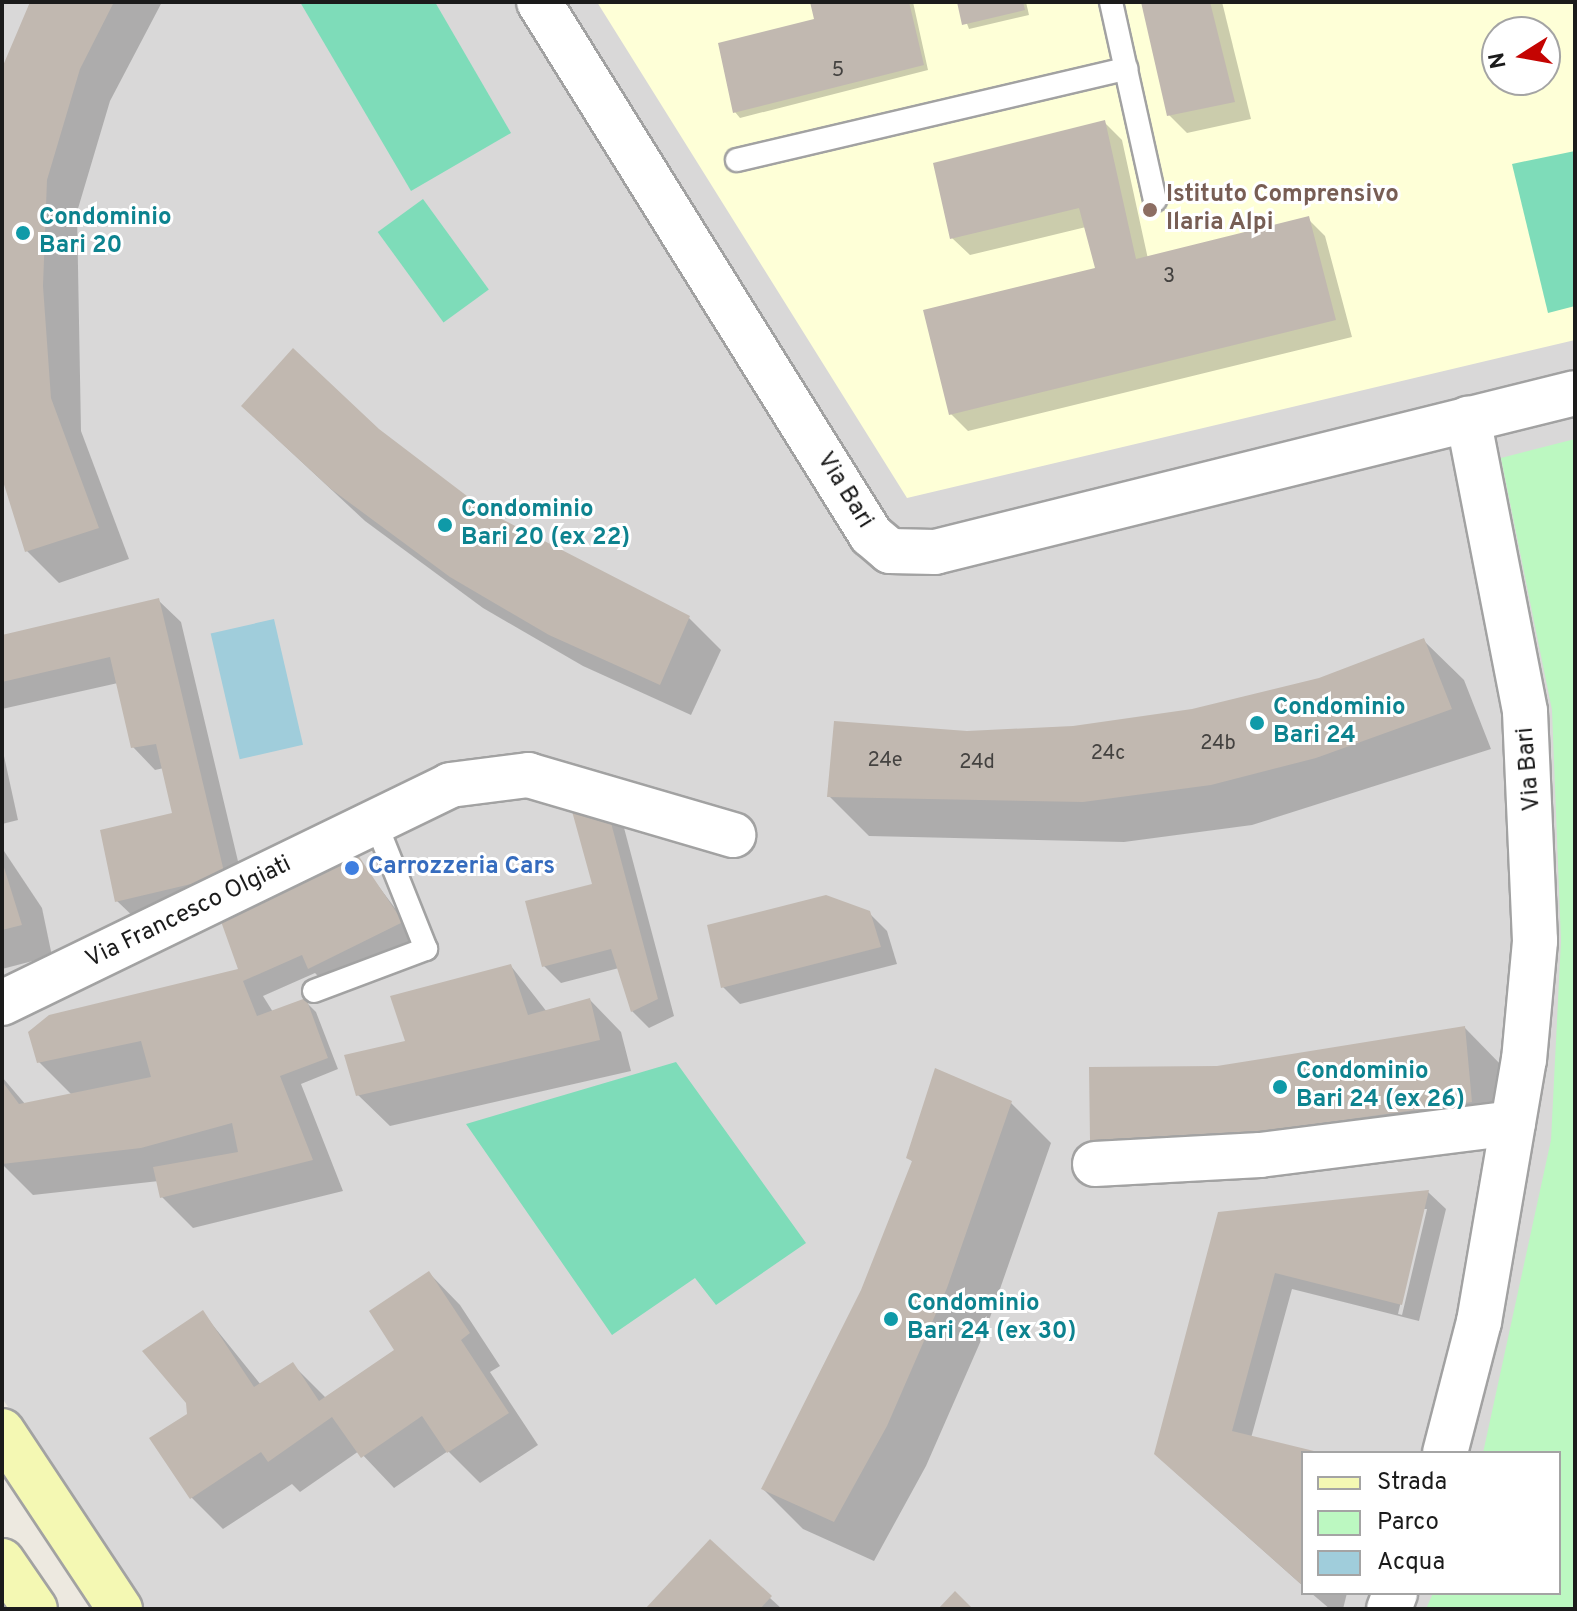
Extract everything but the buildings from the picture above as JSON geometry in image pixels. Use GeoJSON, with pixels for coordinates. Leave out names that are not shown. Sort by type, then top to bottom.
{"type":"FeatureCollection","features":[{"type":"Feature","properties":{"kind":"street","name":"Via Bari"},"geometry":{"type":"LineString","coordinates":[[539,2],[871,535],[890,551],[935,552],[1575,393]]}},
{"type":"Feature","properties":{"kind":"street","name":"Via Bari"},"geometry":{"type":"LineString","coordinates":[[1446,1451],[1479,1322],[1513,1123],[1535,941],[1536,841],[1525,711],[1468,419]]}},
{"type":"Feature","properties":{"kind":"street","name":"Via Francesco Olgiati"},"geometry":{"type":"LineString","coordinates":[[2,1003],[376,824],[450,785],[528,775],[733,835]]}},
{"type":"Feature","properties":{"kind":"street"},"geometry":{"type":"LineString","coordinates":[[1095,1164],[1260,1155],[1513,1123]]}},
{"type":"Feature","properties":{"kind":"street"},"geometry":{"type":"LineString","coordinates":[[2,1431],[120,1609]]}},
{"type":"Feature","properties":{"kind":"street"},"geometry":{"type":"LineString","coordinates":[[2,1561],[35,1609]]}},
{"type":"Feature","properties":{"kind":"lane"},"geometry":{"type":"LineString","coordinates":[[1111,2],[1155,200]]}},
{"type":"Feature","properties":{"kind":"lane"},"geometry":{"type":"LineString","coordinates":[[737,160],[1126,69]]}},
{"type":"Feature","properties":{"kind":"lane"},"geometry":{"type":"LineString","coordinates":[[314,991],[426,949],[376,824]]}},
{"type":"Feature","properties":{"kind":"shaded area"},"geometry":{"type":"Polygon","coordinates":[[[2,2],[1575,2],[1575,1609],[143,1609],[2,1398],[2,2]]]}},
{"type":"Feature","properties":{"kind":"shaded area","name":"Istituto Comprensivo Ilaria Alpi"},"geometry":{"type":"Polygon","coordinates":[[[597,2],[1575,2],[1575,340],[907,498],[597,2]]]}},
{"type":"Feature","properties":{"kind":"green space"},"geometry":{"type":"Polygon","coordinates":[[[300,2],[435,2],[511,133],[411,191],[300,2]]]}},
{"type":"Feature","properties":{"kind":"green space"},"geometry":{"type":"Polygon","coordinates":[[[1575,151],[1575,306],[1548,313],[1512,164],[1575,151]]]}},
{"type":"Feature","properties":{"kind":"green space"},"geometry":{"type":"Polygon","coordinates":[[[423,199],[489,290],[444,323],[378,232],[423,199]]]}},
{"type":"Feature","properties":{"kind":"green space"},"geometry":{"type":"Polygon","coordinates":[[[1575,439],[1575,1609],[1426,1609],[1432,1595],[1561,1595],[1561,1451],[1483,1451],[1551,1140],[1561,941],[1552,710],[1501,458],[1575,439]]]}},
{"type":"Feature","properties":{"kind":"green space"},"geometry":{"type":"Polygon","coordinates":[[[676,1062],[806,1243],[716,1305],[695,1278],[612,1335],[466,1124],[676,1062]]]}},
{"type":"Feature","properties":{"kind":"water"},"geometry":{"type":"Polygon","coordinates":[[[274,619],[303,745],[240,759],[211,634],[274,619]]]}},
{"type":"Feature","properties":{"kind":"place","name":"Istituto Comprensivo Ilaria Alpi"},"geometry":{"type":"Point","coordinates":[1150,210]}},
{"type":"Feature","properties":{"kind":"place","name":"Condominio Bari 20"},"geometry":{"type":"Point","coordinates":[23,233]}},
{"type":"Feature","properties":{"kind":"place","name":"Condominio Bari 20 (ex 22)"},"geometry":{"type":"Point","coordinates":[445,525]}},
{"type":"Feature","properties":{"kind":"place","name":"Condominio Bari 24"},"geometry":{"type":"Point","coordinates":[1257,723]}},
{"type":"Feature","properties":{"kind":"place","name":"Carrozzeria Cars"},"geometry":{"type":"Point","coordinates":[352,868]}},
{"type":"Feature","properties":{"kind":"place","name":"Condominio Bari 24 (ex 26)"},"geometry":{"type":"Point","coordinates":[1280,1087]}},
{"type":"Feature","properties":{"kind":"place","name":"Condominio Bari 24 (ex 30)"},"geometry":{"type":"Point","coordinates":[891,1319]}}]}
